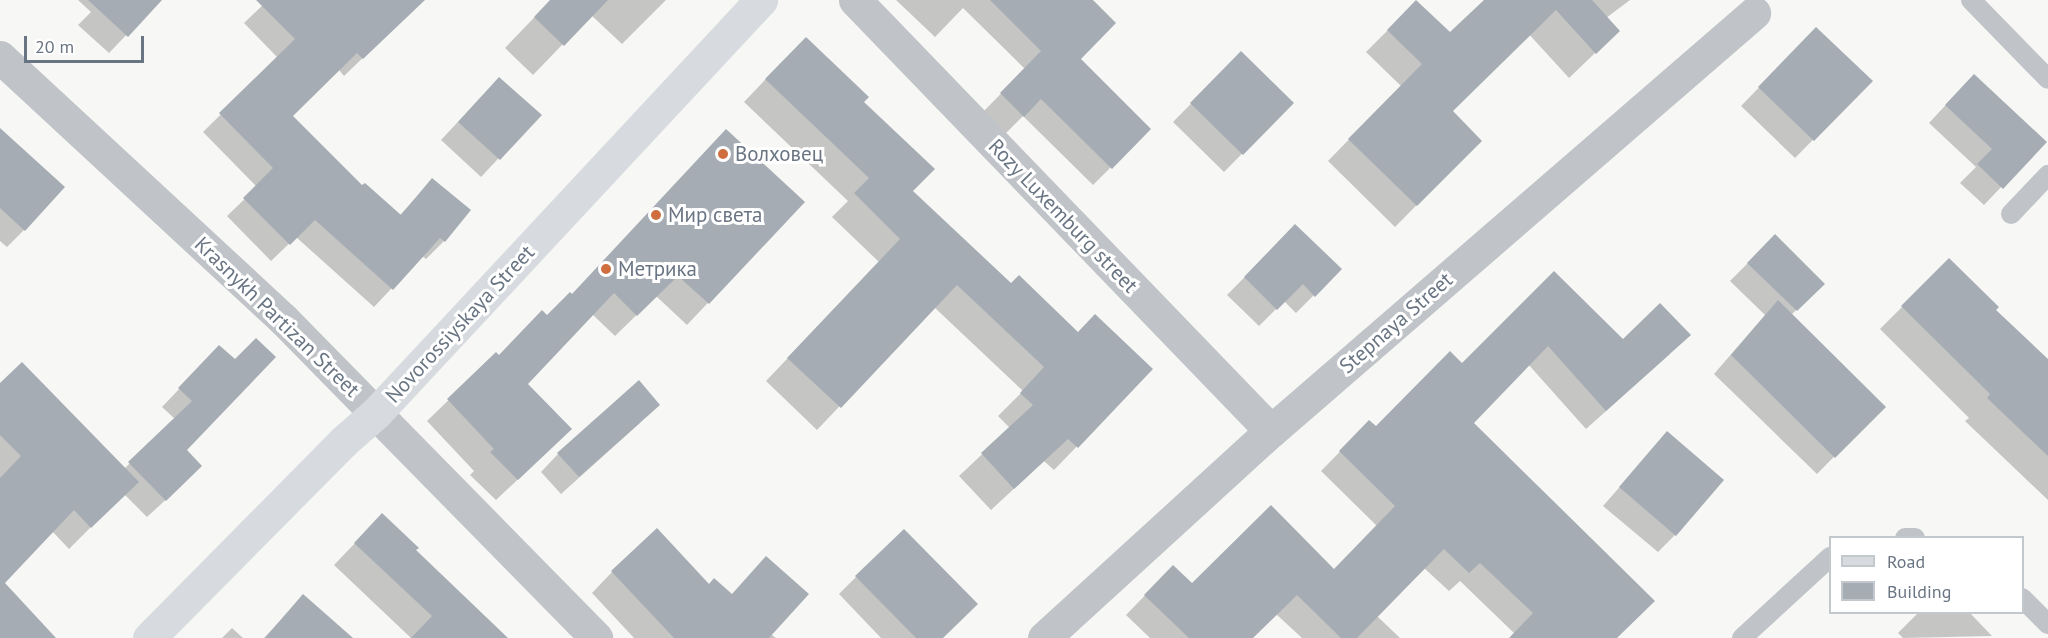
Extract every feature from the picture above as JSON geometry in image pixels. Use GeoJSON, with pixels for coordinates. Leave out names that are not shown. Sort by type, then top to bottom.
{"type":"FeatureCollection","features":[{"type":"Feature","properties":{"kind":"street","name":"Novorossiyskaya Street"},"geometry":{"type":"LineString","coordinates":[[149,638],[344,441],[376,413],[761,0]]}},
{"type":"Feature","properties":{"kind":"street","name":"Rozy Luxemburg street"},"geometry":{"type":"LineString","coordinates":[[855,0],[1271,431]]}},
{"type":"Feature","properties":{"kind":"street","name":"Stepnaya Street"},"geometry":{"type":"LineString","coordinates":[[1044,638],[1271,431],[1762,7]]}},
{"type":"Feature","properties":{"kind":"street","name":"Krasnykh Partizan Street"},"geometry":{"type":"LineString","coordinates":[[0,57],[283,319],[596,638]]}},
{"type":"Feature","properties":{"kind":"lane"},"geometry":{"type":"LineString","coordinates":[[1971,0],[2048,79]]}},
{"type":"Feature","properties":{"kind":"lane"},"geometry":{"type":"LineString","coordinates":[[2011,214],[2048,175]]}},
{"type":"Feature","properties":{"kind":"lane"},"geometry":{"type":"LineString","coordinates":[[1742,638],[1829,558]]}},
{"type":"Feature","properties":{"kind":"lane"},"geometry":{"type":"LineString","coordinates":[[2024,600],[2048,624]]}},
{"type":"Feature","properties":{"kind":"building"},"geometry":{"type":"Polygon","coordinates":[[[88,0],[162,0],[128,37],[88,0]]]}},
{"type":"Feature","properties":{"kind":"building"},"geometry":{"type":"Polygon","coordinates":[[[256,0],[425,0],[363,59],[357,53],[293,116],[362,185],[365,183],[401,215],[432,178],[471,210],[445,242],[440,238],[393,290],[315,220],[290,245],[243,198],[273,168],[219,113],[295,39],[256,0]]]}},
{"type":"Feature","properties":{"kind":"building"},"geometry":{"type":"Polygon","coordinates":[[[550,0],[608,0],[564,46],[534,17],[550,0]]]}},
{"type":"Feature","properties":{"kind":"building"},"geometry":{"type":"Polygon","coordinates":[[[990,0],[1093,0],[1116,23],[1081,59],[1151,129],[1112,169],[1041,99],[1024,117],[1000,93],[1041,51],[990,0]]]}},
{"type":"Feature","properties":{"kind":"building"},"geometry":{"type":"Polygon","coordinates":[[[1416,0],[1450,32],[1484,0],[1592,0],[1620,31],[1596,54],[1556,10],[1453,111],[1482,141],[1417,206],[1348,139],[1422,64],[1387,30],[1416,0]]]}},
{"type":"Feature","properties":{"kind":"building"},"geometry":{"type":"Polygon","coordinates":[[[1816,27],[1873,81],[1814,141],[1758,87],[1816,27]]]}},
{"type":"Feature","properties":{"kind":"building"},"geometry":{"type":"Polygon","coordinates":[[[806,37],[869,97],[864,102],[935,169],[913,191],[1011,283],[1019,275],[1078,332],[1095,314],[1153,369],[1078,448],[1068,439],[1014,489],[981,453],[1033,405],[1020,393],[1044,367],[957,285],[841,408],[787,358],[900,239],[854,193],[869,178],[765,79],[806,37]]]}},
{"type":"Feature","properties":{"kind":"building"},"geometry":{"type":"Polygon","coordinates":[[[1241,51],[1294,103],[1243,155],[1190,103],[1241,51]]]}},
{"type":"Feature","properties":{"kind":"building"},"geometry":{"type":"Polygon","coordinates":[[[1974,74],[2047,142],[2003,189],[1977,164],[1992,149],[1945,105],[1974,74]]]}},
{"type":"Feature","properties":{"kind":"building"},"geometry":{"type":"Polygon","coordinates":[[[499,77],[542,115],[500,160],[458,122],[499,77]]]}},
{"type":"Feature","properties":{"kind":"building"},"geometry":{"type":"Polygon","coordinates":[[[0,128],[65,187],[25,231],[0,208],[0,128]]]}},
{"type":"Feature","properties":{"kind":"building"},"geometry":{"type":"Polygon","coordinates":[[[726,129],[805,202],[709,304],[678,276],[637,316],[614,293],[528,384],[572,429],[518,480],[490,452],[494,449],[447,399],[496,352],[499,355],[542,310],[547,315],[570,292],[572,294],[726,129]]]}},
{"type":"Feature","properties":{"kind":"building"},"geometry":{"type":"Polygon","coordinates":[[[1295,224],[1342,269],[1315,297],[1303,284],[1277,310],[1244,277],[1295,224]]]}},
{"type":"Feature","properties":{"kind":"building"},"geometry":{"type":"Polygon","coordinates":[[[1775,234],[1825,284],[1797,311],[1747,263],[1775,234]]]}},
{"type":"Feature","properties":{"kind":"building"},"geometry":{"type":"Polygon","coordinates":[[[1949,258],[1999,307],[1996,310],[2048,359],[2048,456],[1987,398],[1990,394],[1901,306],[1949,258]]]}},
{"type":"Feature","properties":{"kind":"building"},"geometry":{"type":"Polygon","coordinates":[[[1554,271],[1623,339],[1660,303],[1691,335],[1606,411],[1548,346],[1474,423],[1655,601],[1617,638],[1509,638],[1533,613],[1480,563],[1469,573],[1444,549],[1357,638],[1341,638],[1297,595],[1253,638],[1189,638],[1144,595],[1173,565],[1192,583],[1271,505],[1334,569],[1395,506],[1339,451],[1369,420],[1376,426],[1450,351],[1462,363],[1554,271]]]}},
{"type":"Feature","properties":{"kind":"building"},"geometry":{"type":"Polygon","coordinates":[[[1778,300],[1886,407],[1835,458],[1731,355],[1778,300]]]}},
{"type":"Feature","properties":{"kind":"building"},"geometry":{"type":"Polygon","coordinates":[[[256,338],[276,357],[187,450],[202,466],[166,501],[128,462],[192,401],[178,388],[219,345],[235,359],[256,338]]]}},
{"type":"Feature","properties":{"kind":"building"},"geometry":{"type":"Polygon","coordinates":[[[22,362],[139,482],[91,528],[74,510],[5,583],[56,638],[0,638],[0,478],[21,456],[0,435],[0,383],[22,362]]]}},
{"type":"Feature","properties":{"kind":"building"},"geometry":{"type":"Polygon","coordinates":[[[639,380],[660,405],[579,477],[557,453],[639,380]]]}},
{"type":"Feature","properties":{"kind":"building"},"geometry":{"type":"Polygon","coordinates":[[[1667,431],[1724,480],[1676,536],[1619,487],[1667,431]]]}},
{"type":"Feature","properties":{"kind":"building"},"geometry":{"type":"Polygon","coordinates":[[[382,513],[419,548],[416,550],[508,638],[411,638],[432,616],[354,543],[382,513]]]}},
{"type":"Feature","properties":{"kind":"building"},"geometry":{"type":"Polygon","coordinates":[[[657,528],[709,584],[714,578],[732,594],[766,556],[809,594],[769,638],[674,638],[611,571],[657,528]]]}},
{"type":"Feature","properties":{"kind":"building"},"geometry":{"type":"Polygon","coordinates":[[[904,529],[978,604],[943,638],[916,638],[855,576],[904,529]]]}},
{"type":"Feature","properties":{"kind":"building"},"geometry":{"type":"Polygon","coordinates":[[[303,594],[353,638],[265,638],[303,594]]]}},
{"type":"Feature","properties":{"kind":"place","name":"Волховец"},"geometry":{"type":"Point","coordinates":[723,154]}},
{"type":"Feature","properties":{"kind":"place","name":"Мир света"},"geometry":{"type":"Point","coordinates":[656,215]}},
{"type":"Feature","properties":{"kind":"place","name":"Метрика"},"geometry":{"type":"Point","coordinates":[606,269]}}]}
